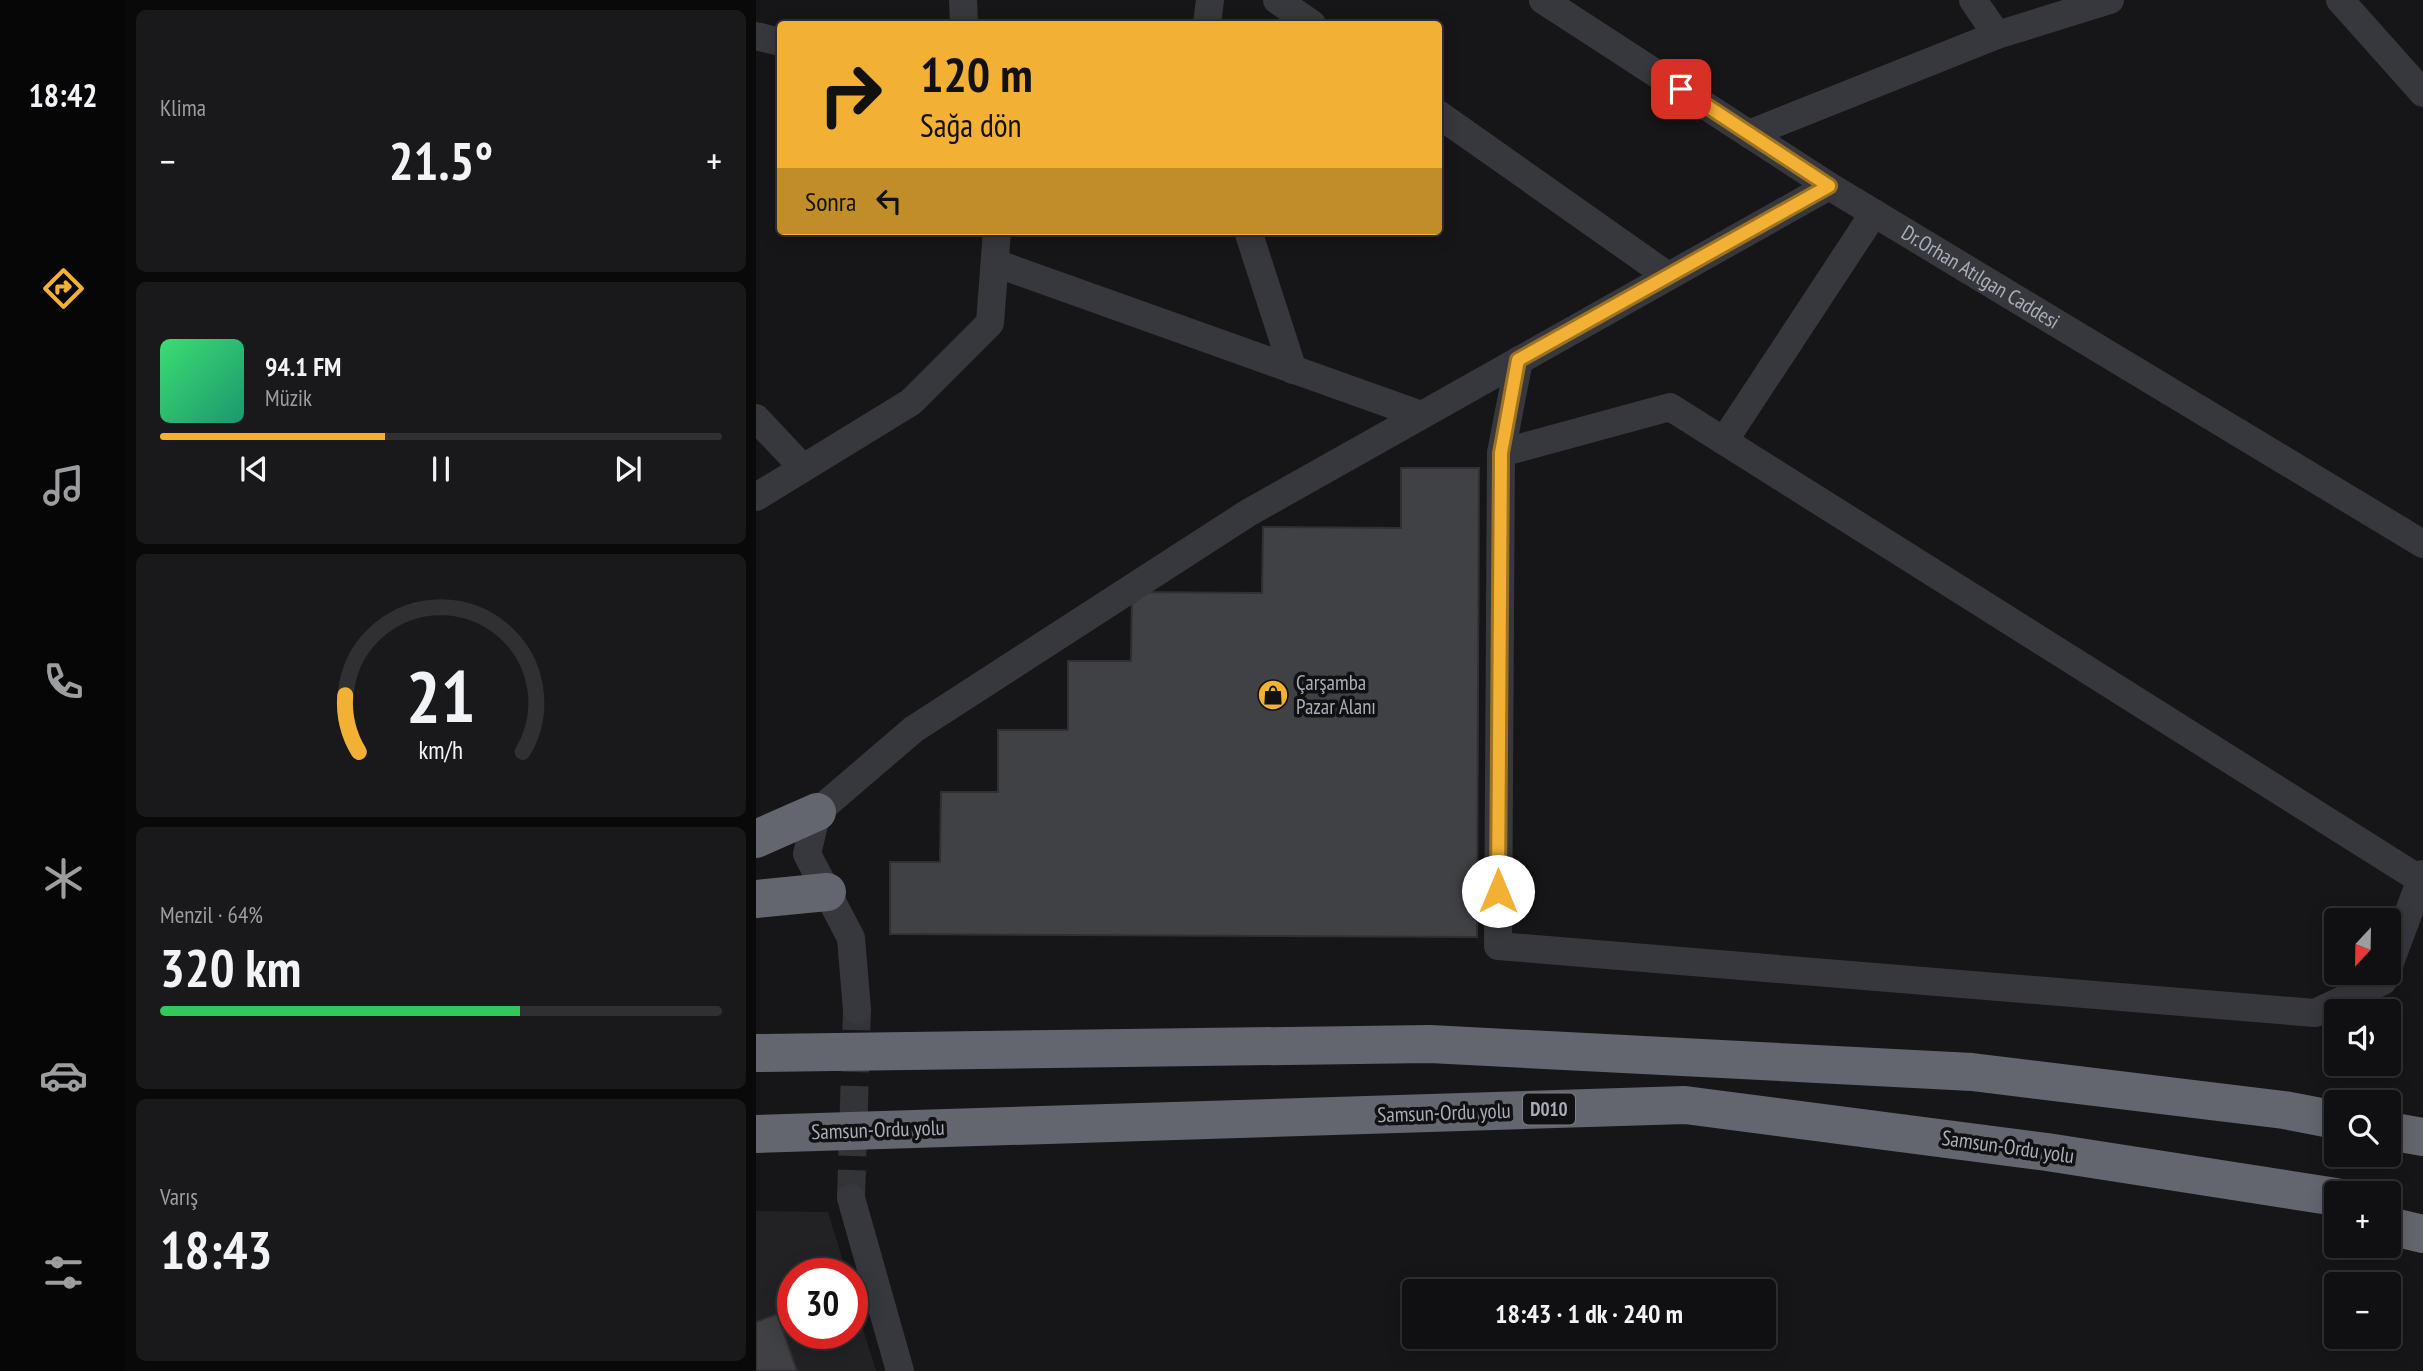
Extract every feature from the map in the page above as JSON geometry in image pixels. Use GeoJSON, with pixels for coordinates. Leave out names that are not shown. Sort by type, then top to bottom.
{"type":"FeatureCollection","features":[{"type":"Feature","properties":{"kind":"highway"},"geometry":{"type":"LineString","coordinates":[[756,839],[817,812]]}},
{"type":"Feature","properties":{"kind":"highway"},"geometry":{"type":"LineString","coordinates":[[756,899],[827,892]]}},
{"type":"Feature","properties":{"kind":"highway"},"geometry":{"type":"LineString","coordinates":[[756,1052],[1430,1044],[1972,1072],[2324,1117]]}},
{"type":"Feature","properties":{"kind":"highway","name":"Samsun-Ordu yolu"},"geometry":{"type":"LineString","coordinates":[[756,1134],[1685,1105],[2047,1152],[2324,1195]]}},
{"type":"Feature","properties":{"kind":"highway"},"geometry":{"type":"LineString","coordinates":[[2401,1126],[2423,1129]]}},
{"type":"Feature","properties":{"kind":"highway"},"geometry":{"type":"LineString","coordinates":[[2401,1132],[2423,1137]]}},
{"type":"Feature","properties":{"kind":"highway"},"geometry":{"type":"LineString","coordinates":[[2047,1152],[2324,1212]]}},
{"type":"Feature","properties":{"kind":"highway"},"geometry":{"type":"LineString","coordinates":[[2401,1207],[2423,1211]]}},
{"type":"Feature","properties":{"kind":"highway"},"geometry":{"type":"LineString","coordinates":[[2401,1229],[2423,1234]]}},
{"type":"Feature","properties":{"kind":"street"},"geometry":{"type":"LineString","coordinates":[[963,0],[964,21]]}},
{"type":"Feature","properties":{"kind":"street"},"geometry":{"type":"LineString","coordinates":[[1207,21],[1210,0]]}},
{"type":"Feature","properties":{"kind":"street"},"geometry":{"type":"LineString","coordinates":[[1278,0],[1308,21]]}},
{"type":"Feature","properties":{"kind":"street","name":"Dr.Orhan Atılgan Caddesi"},"geometry":{"type":"LineString","coordinates":[[1543,0],[1829,186],[2423,544]]}},
{"type":"Feature","properties":{"kind":"street"},"geometry":{"type":"LineString","coordinates":[[1973,0],[1997,35]]}},
{"type":"Feature","properties":{"kind":"street"},"geometry":{"type":"LineString","coordinates":[[1749,134],[1997,35],[2110,0]]}},
{"type":"Feature","properties":{"kind":"street"},"geometry":{"type":"LineString","coordinates":[[2340,0],[2423,93]]}},
{"type":"Feature","properties":{"kind":"street"},"geometry":{"type":"LineString","coordinates":[[756,36],[777,41]]}},
{"type":"Feature","properties":{"kind":"street"},"geometry":{"type":"LineString","coordinates":[[1442,117],[1668,276]]}},
{"type":"Feature","properties":{"kind":"street"},"geometry":{"type":"LineString","coordinates":[[857,1010],[850,938],[807,854],[817,812],[914,729],[1248,513],[1829,186]]}},
{"type":"Feature","properties":{"kind":"street"},"geometry":{"type":"LineString","coordinates":[[1724,441],[1874,213]]}},
{"type":"Feature","properties":{"kind":"street"},"geometry":{"type":"LineString","coordinates":[[756,497],[911,402],[990,323],[997,235]]}},
{"type":"Feature","properties":{"kind":"street"},"geometry":{"type":"LineString","coordinates":[[1249,235],[1293,370]]}},
{"type":"Feature","properties":{"kind":"street"},"geometry":{"type":"LineString","coordinates":[[995,263],[1421,415]]}},
{"type":"Feature","properties":{"kind":"street"},"geometry":{"type":"LineString","coordinates":[[1518,360],[1501,453],[1498,946],[2315,1013],[2374,985]]}},
{"type":"Feature","properties":{"kind":"street"},"geometry":{"type":"LineString","coordinates":[[1501,453],[1670,407],[2422,877],[2401,933]]}},
{"type":"Feature","properties":{"kind":"street"},"geometry":{"type":"LineString","coordinates":[[756,418],[803,468]]}},
{"type":"Feature","properties":{"kind":"street"},"geometry":{"type":"LineString","coordinates":[[851,1198],[900,1371]]}},
{"type":"Feature","properties":{"kind":"shaded area"},"geometry":{"type":"Polygon","coordinates":[[[756,1211],[828,1212],[842,1258],[777,1258],[777,1349],[868,1349],[868,1345],[876,1371],[756,1371],[756,1211]]]}},
{"type":"Feature","properties":{"kind":"building","name":"Çarşamba Pazar Alanı"},"geometry":{"type":"Polygon","coordinates":[[[1401,468],[1479,468],[1477,937],[890,934],[890,862],[940,862],[941,792],[998,792],[998,730],[1068,730],[1068,661],[1131,661],[1132,592],[1262,593],[1263,527],[1401,528],[1401,468]]]}},
{"type":"Feature","properties":{"kind":"building"},"geometry":{"type":"Polygon","coordinates":[[[777,1314],[777,1349],[789,1349],[797,1371],[756,1371],[756,1322],[777,1314]]]}},
{"type":"Feature","properties":{"kind":"tunnel"},"geometry":{"type":"LineString","coordinates":[[851,1198],[857,1010]]}},
{"type":"Feature","properties":{"kind":"place","name":"Çarşamba Pazar Alanı"},"geometry":{"type":"Point","coordinates":[1273,695]}},
{"type":"Feature","properties":{"kind":"route"},"geometry":{"type":"LineString","coordinates":[[1498,891],[1501,453],[1518,360],[1829,186],[1681,89]]}}]}
